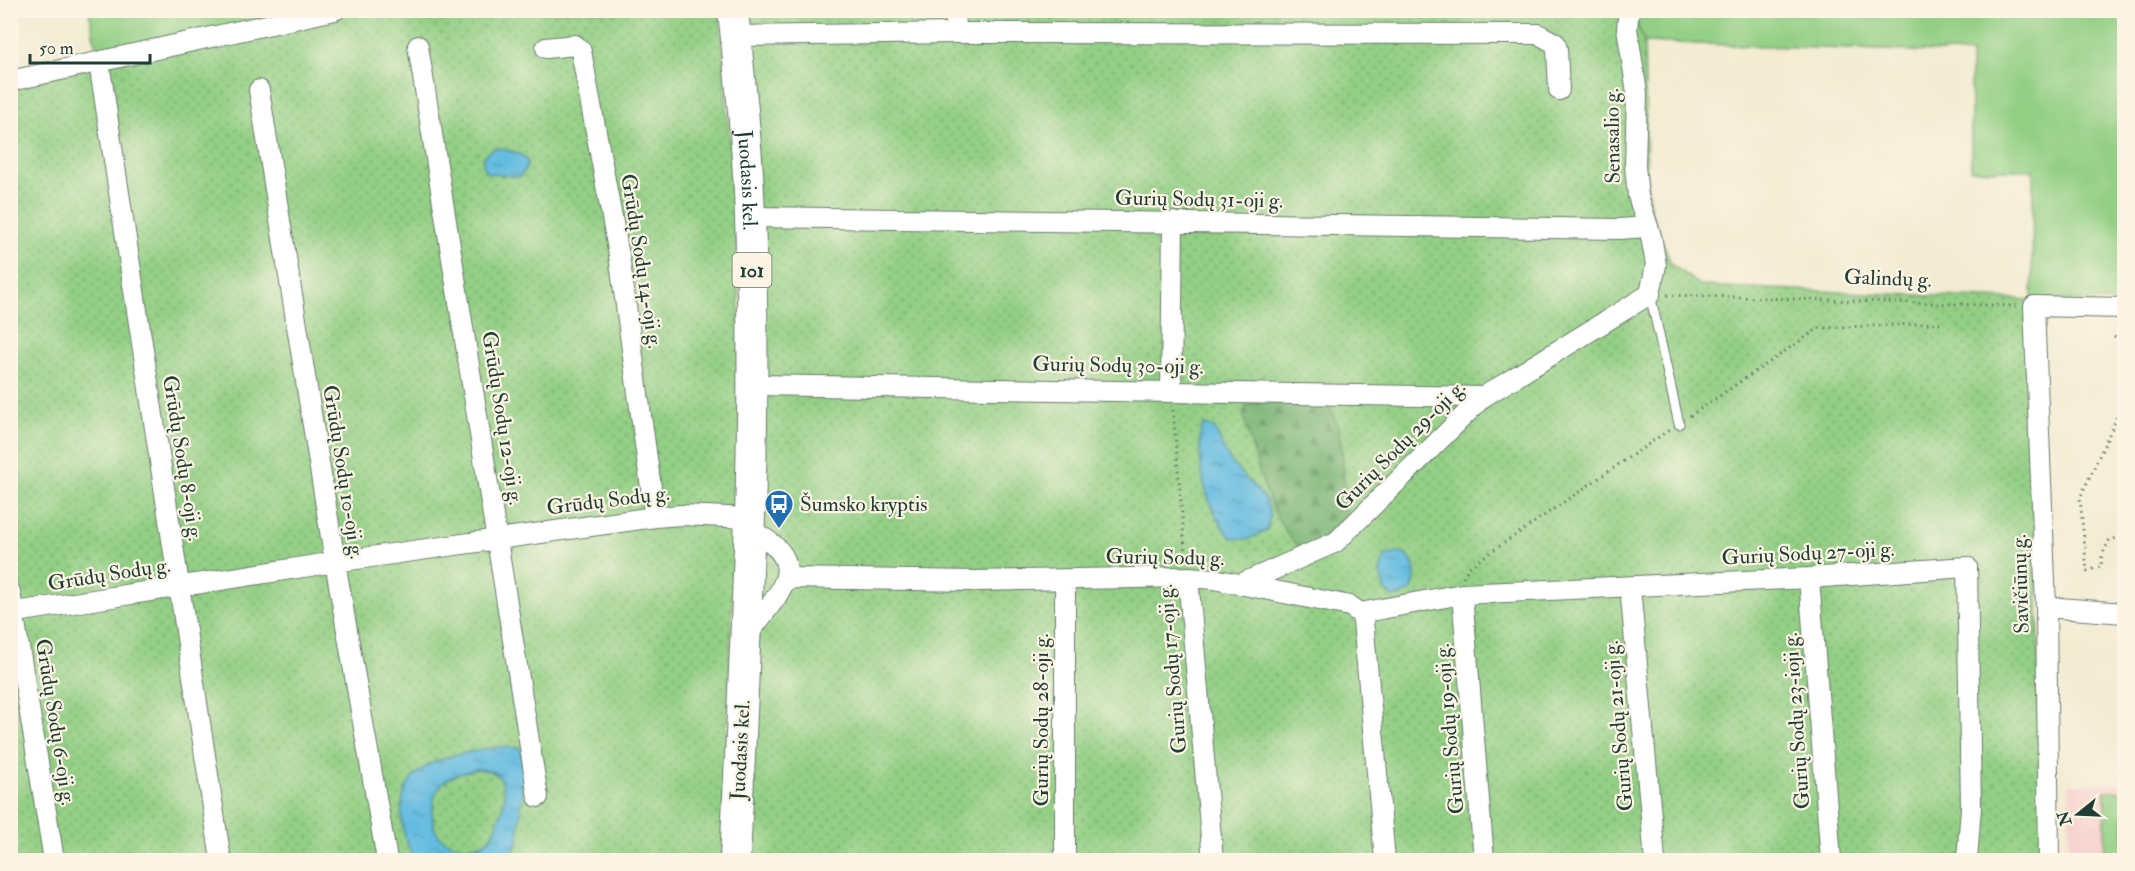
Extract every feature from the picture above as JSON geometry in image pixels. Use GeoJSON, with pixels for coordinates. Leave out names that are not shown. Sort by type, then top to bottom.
{"type":"FeatureCollection","features":[{"type":"Feature","properties":{"kind":"main road","name":"Juodasis kel."},"geometry":{"type":"LineString","coordinates":[[734,23],[750,217],[753,385],[750,524]]}},
{"type":"Feature","properties":{"kind":"main road","name":"101"},"geometry":{"type":"LineString","coordinates":[[745,639],[750,524]]}},
{"type":"Feature","properties":{"kind":"main road","name":"Juodasis kel."},"geometry":{"type":"LineString","coordinates":[[735,861],[745,639]]}},
{"type":"Feature","properties":{"kind":"street"},"geometry":{"type":"LineString","coordinates":[[10,81],[335,10]]}},
{"type":"Feature","properties":{"kind":"street"},"geometry":{"type":"LineString","coordinates":[[955,10],[956,33]]}},
{"type":"Feature","properties":{"kind":"street","name":"Senasalio g."},"geometry":{"type":"LineString","coordinates":[[1629,10],[1627,28],[1637,93],[1635,166],[1638,196],[1651,236],[1656,265],[1650,294]]}},
{"type":"Feature","properties":{"kind":"street"},"geometry":{"type":"LineString","coordinates":[[734,23],[956,33],[1538,34],[1555,43],[1559,90]]}},
{"type":"Feature","properties":{"kind":"street","name":"Grūdų Sodų 14-oji g."},"geometry":{"type":"LineString","coordinates":[[546,48],[575,45],[581,51],[619,255],[655,517]]}},
{"type":"Feature","properties":{"kind":"street","name":"Grūdų Sodų 12-oji g."},"geometry":{"type":"LineString","coordinates":[[418,46],[538,797]]}},
{"type":"Feature","properties":{"kind":"street","name":"Grūdų Sodų 8-oji g."},"geometry":{"type":"LineString","coordinates":[[99,62],[221,861]]}},
{"type":"Feature","properties":{"kind":"street","name":"Grūdų Sodų 10-oji g."},"geometry":{"type":"LineString","coordinates":[[259,90],[335,562],[387,861]]}},
{"type":"Feature","properties":{"kind":"street","name":"Gurių Sodų 31-oji g."},"geometry":{"type":"LineString","coordinates":[[750,217],[1620,229],[1646,226]]}},
{"type":"Feature","properties":{"kind":"street"},"geometry":{"type":"LineString","coordinates":[[1171,390],[1173,222]]}},
{"type":"Feature","properties":{"kind":"street","name":"Gurių Sodų 29-oji g."},"geometry":{"type":"LineString","coordinates":[[1241,584],[1336,542],[1483,397],[1650,294]]}},
{"type":"Feature","properties":{"kind":"street"},"geometry":{"type":"LineString","coordinates":[[2034,306],[2124,308]]}},
{"type":"Feature","properties":{"kind":"street","name":"Savičiūnų g."},"geometry":{"type":"LineString","coordinates":[[2034,306],[2046,607],[2049,861]]}},
{"type":"Feature","properties":{"kind":"street","name":"Gurių Sodų 30-oji g."},"geometry":{"type":"LineString","coordinates":[[753,385],[1171,390],[1483,397]]}},
{"type":"Feature","properties":{"kind":"street","name":"Grūdų Sodų g."},"geometry":{"type":"LineString","coordinates":[[12,613],[335,562],[655,517],[681,515],[750,524]]}},
{"type":"Feature","properties":{"kind":"street"},"geometry":{"type":"LineString","coordinates":[[745,639],[787,578],[786,563],[777,546],[750,524]]}},
{"type":"Feature","properties":{"kind":"street","name":"Gurių Sodų 27-oji g."},"geometry":{"type":"LineString","coordinates":[[1360,613],[1462,594],[1809,578],[1967,567],[1971,807],[1967,861]]}},
{"type":"Feature","properties":{"kind":"street","name":"Gurių Sodų g."},"geometry":{"type":"LineString","coordinates":[[787,578],[1065,580],[1188,577],[1214,579],[1328,600],[1350,606],[1360,613]]}},
{"type":"Feature","properties":{"kind":"street","name":"Gurių Sodų 17-oji g."},"geometry":{"type":"LineString","coordinates":[[1188,577],[1214,861]]}},
{"type":"Feature","properties":{"kind":"street","name":"Gurių Sodų 23-ioji g."},"geometry":{"type":"LineString","coordinates":[[1809,578],[1831,861]]}},
{"type":"Feature","properties":{"kind":"street","name":"Gurių Sodų 28-oji g."},"geometry":{"type":"LineString","coordinates":[[1065,580],[1065,861]]}},
{"type":"Feature","properties":{"kind":"street","name":"Gurių Sodų 21-oji g."},"geometry":{"type":"LineString","coordinates":[[1630,587],[1655,861]]}},
{"type":"Feature","properties":{"kind":"street","name":"Grūdų Sodų 6-oji g."},"geometry":{"type":"LineString","coordinates":[[10,592],[54,861]]}},
{"type":"Feature","properties":{"kind":"street","name":"Gurių Sodų 19-oji g."},"geometry":{"type":"LineString","coordinates":[[1462,594],[1484,861]]}},
{"type":"Feature","properties":{"kind":"street"},"geometry":{"type":"LineString","coordinates":[[2046,607],[2124,613]]}},
{"type":"Feature","properties":{"kind":"street"},"geometry":{"type":"LineString","coordinates":[[1360,613],[1363,621],[1385,861]]}},
{"type":"Feature","properties":{"kind":"lane"},"geometry":{"type":"LineString","coordinates":[[1650,294],[1679,424]]}},
{"type":"Feature","properties":{"kind":"path","name":"Galindų g."},"geometry":{"type":"LineString","coordinates":[[1650,294],[2034,306]]}},
{"type":"Feature","properties":{"kind":"path"},"geometry":{"type":"LineString","coordinates":[[1462,594],[1461,582],[1469,567],[1819,328],[1941,323]]}},
{"type":"Feature","properties":{"kind":"path"},"geometry":{"type":"LineString","coordinates":[[2114,337],[2124,343]]}},
{"type":"Feature","properties":{"kind":"path"},"geometry":{"type":"LineString","coordinates":[[2124,388],[2117,417],[2080,498],[2087,571],[2101,567],[2102,555],[2109,541],[2124,535]]}},
{"type":"Feature","properties":{"kind":"path","name":"Gurių Sodų 17-oji g."},"geometry":{"type":"LineString","coordinates":[[1171,390],[1188,577]]}},
{"type":"Feature","properties":{"kind":"shaded area"},"geometry":{"type":"Polygon","coordinates":[[[2069,784],[2124,784],[2124,860],[2069,860],[2069,784]]]}},
{"type":"Feature","properties":{"kind":"green space"},"geometry":{"type":"Polygon","coordinates":[[[89,11],[350,11],[98,59],[89,11]]]}},
{"type":"Feature","properties":{"kind":"green space"},"geometry":{"type":"Polygon","coordinates":[[[350,11],[720,11],[738,251],[741,390],[722,860],[11,860],[11,74],[350,11]]]}},
{"type":"Feature","properties":{"kind":"green space"},"geometry":{"type":"Polygon","coordinates":[[[744,11],[1632,11],[1644,42],[1647,190],[1651,212],[1671,264],[1701,286],[2032,300],[2043,860],[745,860],[744,11]],[[1252,402],[1246,406],[1243,413],[1257,465],[1270,501],[1277,518],[1297,546],[1312,546],[1326,539],[1346,515],[1341,442],[1338,427],[1327,403],[1252,402]]]}},
{"type":"Feature","properties":{"kind":"green space"},"geometry":{"type":"Polygon","coordinates":[[[1632,11],[2124,11],[2124,302],[2032,300],[2033,170],[1971,170],[1971,53],[1644,42],[1632,11]]]}},
{"type":"Feature","properties":{"kind":"green space"},"geometry":{"type":"Polygon","coordinates":[[[1252,402],[1327,403],[1333,414],[1341,442],[1346,515],[1332,534],[1319,544],[1297,546],[1277,518],[1263,483],[1243,413],[1246,406],[1252,402]]]}},
{"type":"Feature","properties":{"kind":"green space"},"geometry":{"type":"Polygon","coordinates":[[[2105,791],[2124,791],[2124,860],[2105,860],[2105,791]]]}},
{"type":"Feature","properties":{"kind":"water"},"geometry":{"type":"Polygon","coordinates":[[[500,148],[519,154],[526,160],[525,170],[519,177],[487,173],[483,164],[485,156],[490,150],[500,148]]]}},
{"type":"Feature","properties":{"kind":"water"},"geometry":{"type":"Polygon","coordinates":[[[1205,425],[1214,428],[1228,457],[1264,498],[1268,507],[1267,530],[1249,539],[1231,538],[1209,500],[1200,458],[1201,429],[1205,425]]]}},
{"type":"Feature","properties":{"kind":"water"},"geometry":{"type":"Polygon","coordinates":[[[1401,553],[1410,559],[1415,575],[1410,592],[1394,598],[1384,589],[1380,571],[1386,555],[1401,553]]]}},
{"type":"Feature","properties":{"kind":"water"},"geometry":{"type":"Polygon","coordinates":[[[498,747],[520,748],[525,763],[518,843],[507,860],[415,860],[402,823],[403,797],[408,785],[416,775],[435,762],[452,756],[498,747]],[[477,769],[459,774],[446,780],[439,788],[434,800],[432,815],[435,829],[442,839],[467,847],[481,844],[492,836],[502,810],[504,793],[500,779],[487,770],[477,769]]]}},
{"type":"Feature","properties":{"kind":"place","name":"Šumsko kryptis"},"geometry":{"type":"Point","coordinates":[779,530]}}]}
